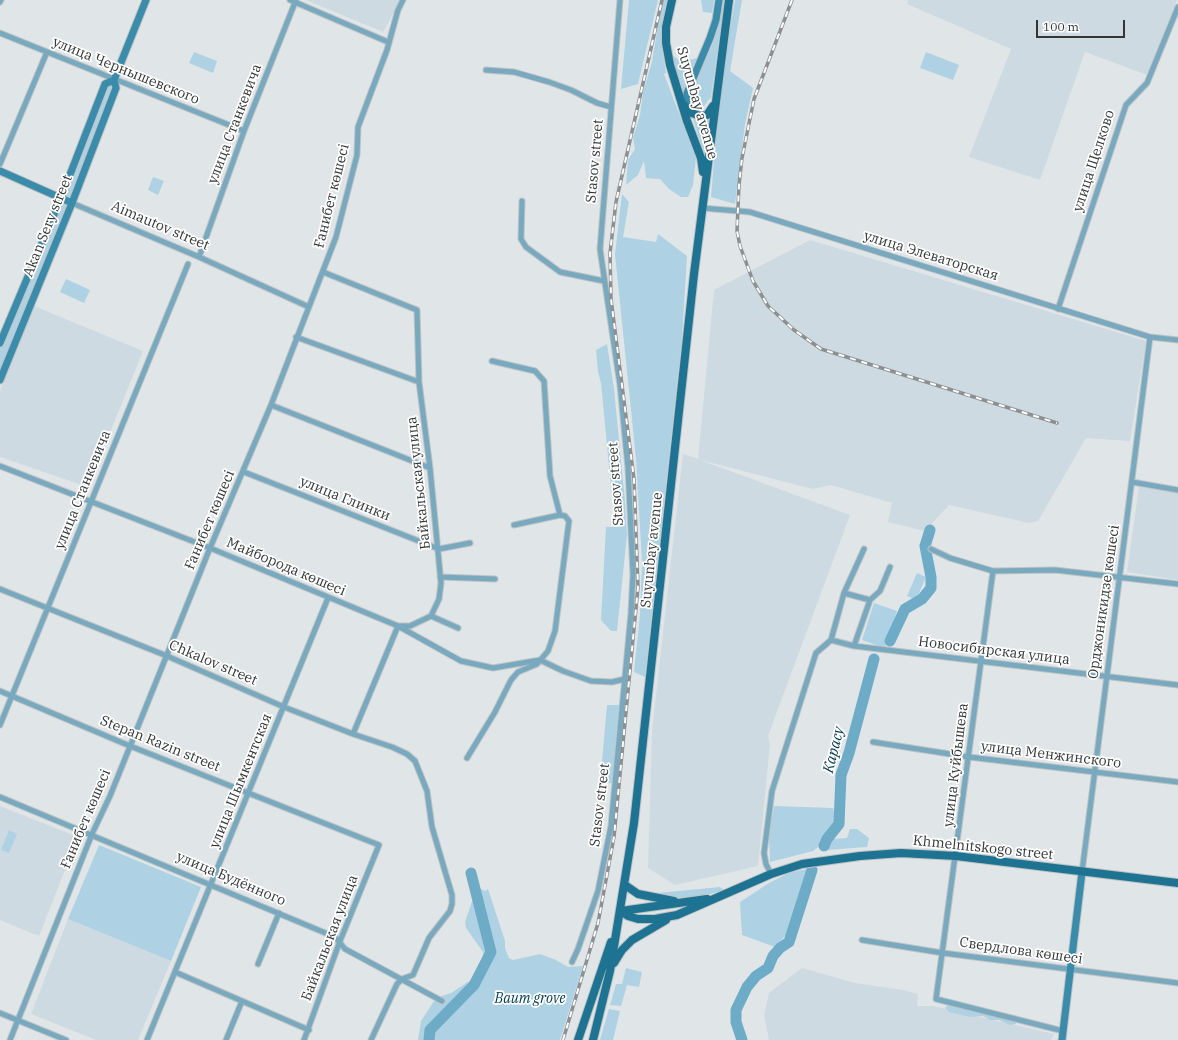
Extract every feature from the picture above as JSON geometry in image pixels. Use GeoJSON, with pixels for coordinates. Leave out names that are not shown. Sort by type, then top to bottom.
{"type":"FeatureCollection","features":[{"type":"Feature","properties":{"kind":"main road","name":"Suyunbay avenue"},"geometry":{"type":"LineString","coordinates":[[672,0],[665,36],[670,64],[679,96],[701,158],[704,191]]}},
{"type":"Feature","properties":{"kind":"main road","name":"Suyunbay avenue"},"geometry":{"type":"LineString","coordinates":[[593,1040],[610,971],[626,885],[640,775],[702,208],[728,0]]}},
{"type":"Feature","properties":{"kind":"main road"},"geometry":{"type":"LineString","coordinates":[[679,96],[686,107],[694,115],[704,116],[711,111],[716,98]]}},
{"type":"Feature","properties":{"kind":"main road","name":"Khmelnitskogo street"},"geometry":{"type":"LineString","coordinates":[[678,915],[771,874],[802,864],[860,856],[901,853],[956,856],[1178,883]]}},
{"type":"Feature","properties":{"kind":"main road"},"geometry":{"type":"LineString","coordinates":[[626,885],[638,894],[663,900],[693,902]]}},
{"type":"Feature","properties":{"kind":"main road","name":"Khmelnitskogo street"},"geometry":{"type":"LineString","coordinates":[[621,911],[720,897]]}},
{"type":"Feature","properties":{"kind":"main road","name":"Suyunbay avenue"},"geometry":{"type":"LineString","coordinates":[[578,1040],[621,911]]}},
{"type":"Feature","properties":{"kind":"main road"},"geometry":{"type":"LineString","coordinates":[[621,911],[628,916],[638,919],[655,919],[678,915]]}},
{"type":"Feature","properties":{"kind":"main road"},"geometry":{"type":"LineString","coordinates":[[610,971],[622,950],[632,940],[657,924],[678,915]]}},
{"type":"Feature","properties":{"kind":"street","name":"Akan Sery street"},"geometry":{"type":"LineString","coordinates":[[0,380],[72,203],[116,88],[114,80],[146,0]]}},
{"type":"Feature","properties":{"kind":"street","name":"Ғанибет көшесі"},"geometry":{"type":"LineString","coordinates":[[10,1040],[92,834],[110,796],[210,548],[244,472],[336,238],[357,155],[358,127],[387,50],[388,42],[403,0]]}},
{"type":"Feature","properties":{"kind":"street","name":"Stasov street"},"geometry":{"type":"LineString","coordinates":[[572,962],[593,907],[611,826],[625,679],[632,574],[631,512],[620,385],[600,249],[620,0]]}},
{"type":"Feature","properties":{"kind":"street"},"geometry":{"type":"LineString","coordinates":[[687,121],[686,107],[688,88],[710,38],[716,20],[719,0]]}},
{"type":"Feature","properties":{"kind":"street"},"geometry":{"type":"LineString","coordinates":[[294,1],[388,42]]}},
{"type":"Feature","properties":{"kind":"street","name":"улица Станкевича"},"geometry":{"type":"LineString","coordinates":[[199,257],[244,131],[294,1]]}},
{"type":"Feature","properties":{"kind":"street","name":"улица Щелково"},"geometry":{"type":"LineString","coordinates":[[1058,309],[1126,105],[1147,83],[1178,7]]}},
{"type":"Feature","properties":{"kind":"street","name":"улица Чернышевского"},"geometry":{"type":"LineString","coordinates":[[0,33],[244,131]]}},
{"type":"Feature","properties":{"kind":"street"},"geometry":{"type":"LineString","coordinates":[[0,164],[47,52]]}},
{"type":"Feature","properties":{"kind":"street"},"geometry":{"type":"LineString","coordinates":[[486,70],[514,72],[542,80],[571,90],[597,103],[611,107]]}},
{"type":"Feature","properties":{"kind":"street","name":"Akan Sery street"},"geometry":{"type":"LineString","coordinates":[[0,343],[61,198],[105,84],[114,80]]}},
{"type":"Feature","properties":{"kind":"street","name":"Aimautov street"},"geometry":{"type":"LineString","coordinates":[[0,171],[199,257],[309,307]]}},
{"type":"Feature","properties":{"kind":"street"},"geometry":{"type":"LineString","coordinates":[[522,201],[521,239],[526,247],[560,272],[604,281]]}},
{"type":"Feature","properties":{"kind":"street","name":"улица Элеваторская"},"geometry":{"type":"LineString","coordinates":[[702,208],[750,212],[1150,337],[1178,340]]}},
{"type":"Feature","properties":{"kind":"street","name":"улица Станкевича"},"geometry":{"type":"LineString","coordinates":[[0,725],[188,264]]}},
{"type":"Feature","properties":{"kind":"street","name":"Байкальская улица"},"geometry":{"type":"LineString","coordinates":[[323,272],[417,310],[419,382],[430,468],[440,577],[439,599],[431,616]]}},
{"type":"Feature","properties":{"kind":"street"},"geometry":{"type":"LineString","coordinates":[[296,337],[419,382]]}},
{"type":"Feature","properties":{"kind":"street","name":"Орджоникидзе көшесі"},"geometry":{"type":"LineString","coordinates":[[1082,872],[1105,677],[1120,577],[1150,337]]}},
{"type":"Feature","properties":{"kind":"street"},"geometry":{"type":"LineString","coordinates":[[492,361],[535,370],[544,381],[550,476],[560,514]]}},
{"type":"Feature","properties":{"kind":"street"},"geometry":{"type":"LineString","coordinates":[[271,405],[430,468]]}},
{"type":"Feature","properties":{"kind":"street","name":"Майборода көшесі"},"geometry":{"type":"LineString","coordinates":[[0,466],[210,548],[398,626],[461,661],[492,668],[540,660]]}},
{"type":"Feature","properties":{"kind":"street","name":"улица Глинки"},"geometry":{"type":"LineString","coordinates":[[244,472],[438,549]]}},
{"type":"Feature","properties":{"kind":"street"},"geometry":{"type":"LineString","coordinates":[[1132,482],[1178,490]]}},
{"type":"Feature","properties":{"kind":"street"},"geometry":{"type":"LineString","coordinates":[[467,758],[495,712],[511,680],[518,672],[537,664],[548,651],[555,631],[569,521],[565,516],[560,514],[514,525]]}},
{"type":"Feature","properties":{"kind":"street"},"geometry":{"type":"LineString","coordinates":[[438,549],[470,543]]}},
{"type":"Feature","properties":{"kind":"street"},"geometry":{"type":"LineString","coordinates":[[771,874],[766,864],[764,853],[772,791],[816,653],[831,640],[844,593],[864,549]]}},
{"type":"Feature","properties":{"kind":"street"},"geometry":{"type":"LineString","coordinates":[[931,549],[950,558],[993,571],[1055,570],[1178,584]]}},
{"type":"Feature","properties":{"kind":"street"},"geometry":{"type":"LineString","coordinates":[[854,646],[870,600],[880,591],[890,567]]}},
{"type":"Feature","properties":{"kind":"street","name":"улица Куйбышева"},"geometry":{"type":"LineString","coordinates":[[993,571],[936,999],[1063,1032]]}},
{"type":"Feature","properties":{"kind":"street"},"geometry":{"type":"LineString","coordinates":[[440,577],[495,579]]}},
{"type":"Feature","properties":{"kind":"street","name":"Chkalov street"},"geometry":{"type":"LineString","coordinates":[[0,589],[167,656],[284,707],[353,734],[392,747],[407,754],[415,761],[427,791],[432,826],[452,895],[452,904],[450,911],[429,938],[413,975],[402,979]]}},
{"type":"Feature","properties":{"kind":"street"},"geometry":{"type":"LineString","coordinates":[[844,593],[870,600]]}},
{"type":"Feature","properties":{"kind":"street","name":"улица Шымкентская"},"geometry":{"type":"LineString","coordinates":[[147,1040],[328,598]]}},
{"type":"Feature","properties":{"kind":"street"},"geometry":{"type":"LineString","coordinates":[[353,734],[398,626],[410,626],[431,616],[458,628]]}},
{"type":"Feature","properties":{"kind":"street","name":"Новосибирская улица"},"geometry":{"type":"LineString","coordinates":[[831,640],[854,646],[1178,685]]}},
{"type":"Feature","properties":{"kind":"street"},"geometry":{"type":"LineString","coordinates":[[540,660],[563,671],[591,681],[612,682],[625,679]]}},
{"type":"Feature","properties":{"kind":"street","name":"Stepan Razin street"},"geometry":{"type":"LineString","coordinates":[[0,691],[130,746],[379,845]]}},
{"type":"Feature","properties":{"kind":"street","name":"улица Менжинского"},"geometry":{"type":"LineString","coordinates":[[873,742],[969,757],[1178,782]]}},
{"type":"Feature","properties":{"kind":"street","name":"улица Будённого"},"geometry":{"type":"LineString","coordinates":[[0,797],[212,884],[335,937],[340,941],[345,949],[442,1001]]}},
{"type":"Feature","properties":{"kind":"street","name":"Байкальская улица"},"geometry":{"type":"LineString","coordinates":[[304,1040],[309,1030],[340,941],[379,845]]}},
{"type":"Feature","properties":{"kind":"street"},"geometry":{"type":"LineString","coordinates":[[1062,1040],[1069,970],[1082,872]]}},
{"type":"Feature","properties":{"kind":"street"},"geometry":{"type":"LineString","coordinates":[[258,964],[279,913]]}},
{"type":"Feature","properties":{"kind":"street","name":"Свердлова көшесі"},"geometry":{"type":"LineString","coordinates":[[862,940],[943,953],[1178,983]]}},
{"type":"Feature","properties":{"kind":"street"},"geometry":{"type":"LineString","coordinates":[[175,972],[309,1030]]}},
{"type":"Feature","properties":{"kind":"street"},"geometry":{"type":"LineString","coordinates":[[372,1040],[390,997],[402,979]]}},
{"type":"Feature","properties":{"kind":"street"},"geometry":{"type":"LineString","coordinates":[[226,1040],[242,1001]]}},
{"type":"Feature","properties":{"kind":"street"},"geometry":{"type":"LineString","coordinates":[[0,1013],[66,1040]]}},
{"type":"Feature","properties":{"kind":"shaded area"},"geometry":{"type":"Polygon","coordinates":[[[306,0],[401,0],[383,32],[306,0]]]}},
{"type":"Feature","properties":{"kind":"shaded area"},"geometry":{"type":"Polygon","coordinates":[[[908,0],[1177,0],[1147,75],[1085,52],[1040,180],[969,157],[1011,49],[907,4],[908,0]]]}},
{"type":"Feature","properties":{"kind":"shaded area"},"geometry":{"type":"Polygon","coordinates":[[[810,240],[1146,341],[1130,441],[1086,438],[1038,521],[1029,523],[949,505],[925,531],[888,522],[892,503],[831,485],[813,489],[700,460],[850,515],[768,736],[770,744],[758,866],[675,885],[648,868],[652,731],[683,454],[698,459],[714,290],[810,240]]]}},
{"type":"Feature","properties":{"kind":"shaded area"},"geometry":{"type":"Polygon","coordinates":[[[34,306],[143,351],[88,487],[0,457],[0,391],[34,306]]]}},
{"type":"Feature","properties":{"kind":"shaded area"},"geometry":{"type":"Polygon","coordinates":[[[1139,487],[1178,493],[1178,580],[1127,572],[1139,487]]]}},
{"type":"Feature","properties":{"kind":"shaded area"},"geometry":{"type":"Polygon","coordinates":[[[0,806],[78,837],[39,936],[0,920],[0,806]]]}},
{"type":"Feature","properties":{"kind":"shaded area"},"geometry":{"type":"Polygon","coordinates":[[[68,919],[171,961],[138,1040],[96,1040],[31,1014],[68,919]]]}},
{"type":"Feature","properties":{"kind":"shaded area"},"geometry":{"type":"Polygon","coordinates":[[[802,968],[855,983],[903,990],[918,994],[917,1006],[933,1006],[1054,1034],[1051,1040],[769,1040],[764,1015],[769,993],[802,968]]]}},
{"type":"Feature","properties":{"kind":"green space"},"geometry":{"type":"Polygon","coordinates":[[[629,0],[658,0],[638,84],[621,89],[629,0]]]}},
{"type":"Feature","properties":{"kind":"green space"},"geometry":{"type":"Polygon","coordinates":[[[662,0],[669,0],[662,29],[662,48],[666,73],[664,74],[696,158],[693,185],[688,197],[681,197],[669,189],[660,179],[646,178],[644,161],[638,175],[626,185],[628,160],[635,149],[633,138],[640,115],[643,92],[652,62],[662,0]]]}},
{"type":"Feature","properties":{"kind":"green space"},"geometry":{"type":"Polygon","coordinates":[[[701,0],[714,0],[712,13],[703,12],[701,0]]]}},
{"type":"Feature","properties":{"kind":"green space"},"geometry":{"type":"Polygon","coordinates":[[[722,0],[724,0],[723,11],[711,97],[704,106],[695,106],[690,101],[690,89],[711,48],[717,31],[722,0]]]}},
{"type":"Feature","properties":{"kind":"green space"},"geometry":{"type":"Polygon","coordinates":[[[735,0],[742,0],[730,71],[753,88],[745,124],[735,204],[711,197],[720,88],[735,0]]]}},
{"type":"Feature","properties":{"kind":"green space"},"geometry":{"type":"Polygon","coordinates":[[[194,52],[217,61],[213,73],[189,63],[194,52]]]}},
{"type":"Feature","properties":{"kind":"green space"},"geometry":{"type":"Polygon","coordinates":[[[926,52],[959,65],[953,80],[920,68],[926,52]]]}},
{"type":"Feature","properties":{"kind":"green space"},"geometry":{"type":"Polygon","coordinates":[[[670,53],[680,61],[700,58],[688,79],[682,98],[670,53]]]}},
{"type":"Feature","properties":{"kind":"green space"},"geometry":{"type":"Polygon","coordinates":[[[113,84],[113,89],[71,199],[64,196],[107,87],[113,84]]]}},
{"type":"Feature","properties":{"kind":"green space"},"geometry":{"type":"Polygon","coordinates":[[[712,114],[706,160],[693,119],[700,121],[707,120],[712,114]]]}},
{"type":"Feature","properties":{"kind":"green space"},"geometry":{"type":"Polygon","coordinates":[[[153,177],[164,181],[158,195],[148,190],[153,177]]]}},
{"type":"Feature","properties":{"kind":"green space"},"geometry":{"type":"Polygon","coordinates":[[[622,194],[629,202],[623,237],[656,242],[658,234],[687,256],[682,338],[645,677],[634,672],[640,615],[642,562],[636,459],[615,254],[622,194]]]}},
{"type":"Feature","properties":{"kind":"green space"},"geometry":{"type":"Polygon","coordinates":[[[62,202],[68,205],[0,372],[0,348],[62,202]]]}},
{"type":"Feature","properties":{"kind":"green space"},"geometry":{"type":"Polygon","coordinates":[[[66,279],[90,290],[84,303],[60,292],[66,279]]]}},
{"type":"Feature","properties":{"kind":"green space"},"geometry":{"type":"Polygon","coordinates":[[[607,344],[614,389],[625,501],[627,535],[617,631],[611,631],[601,620],[606,527],[619,527],[621,504],[625,502],[612,497],[601,383],[598,372],[596,350],[607,344]]]}},
{"type":"Feature","properties":{"kind":"green space"},"geometry":{"type":"Polygon","coordinates":[[[917,573],[926,577],[916,600],[907,596],[917,573]]]}},
{"type":"Feature","properties":{"kind":"green space"},"geometry":{"type":"Polygon","coordinates":[[[874,603],[897,611],[885,648],[862,640],[874,603]]]}},
{"type":"Feature","properties":{"kind":"green space"},"geometry":{"type":"Polygon","coordinates":[[[607,705],[619,705],[612,783],[600,783],[607,705]]]}},
{"type":"Feature","properties":{"kind":"green space"},"geometry":{"type":"Polygon","coordinates":[[[774,806],[833,808],[837,822],[822,844],[813,851],[770,862],[769,836],[774,806]]]}},
{"type":"Feature","properties":{"kind":"green space"},"geometry":{"type":"Polygon","coordinates":[[[850,829],[857,829],[869,838],[867,847],[827,850],[832,839],[847,838],[850,829]]]}},
{"type":"Feature","properties":{"kind":"green space"},"geometry":{"type":"Polygon","coordinates":[[[9,830],[17,834],[9,853],[1,850],[9,830]]]}},
{"type":"Feature","properties":{"kind":"green space"},"geometry":{"type":"Polygon","coordinates":[[[99,845],[201,887],[171,961],[68,919],[99,845]]]}},
{"type":"Feature","properties":{"kind":"green space"},"geometry":{"type":"Polygon","coordinates":[[[807,869],[786,935],[775,947],[742,935],[740,902],[769,883],[789,873],[807,869]]]}},
{"type":"Feature","properties":{"kind":"green space","name":"Baum grove"},"geometry":{"type":"Polygon","coordinates":[[[477,887],[485,891],[488,889],[509,958],[513,960],[540,954],[556,960],[568,967],[583,966],[560,1040],[418,1040],[421,1021],[436,998],[451,993],[471,980],[479,972],[483,962],[483,952],[466,928],[465,922],[477,887]]]}},
{"type":"Feature","properties":{"kind":"green space"},"geometry":{"type":"Polygon","coordinates":[[[720,887],[724,890],[693,899],[673,899],[646,894],[720,887]]]}},
{"type":"Feature","properties":{"kind":"green space"},"geometry":{"type":"Polygon","coordinates":[[[626,968],[642,972],[639,987],[627,985],[621,1006],[610,1005],[616,984],[622,984],[626,968]]]}},
{"type":"Feature","properties":{"kind":"green space"},"geometry":{"type":"Polygon","coordinates":[[[948,1005],[968,1008],[1015,1020],[1016,1024],[1010,1025],[999,1020],[990,1020],[983,1016],[970,1017],[949,1012],[945,1008],[948,1005]]]}},
{"type":"Feature","properties":{"kind":"green space"},"geometry":{"type":"Polygon","coordinates":[[[609,1009],[620,1011],[613,1040],[600,1040],[609,1009]]]}},
{"type":"Feature","properties":{"kind":"waterway"},"geometry":{"type":"LineString","coordinates":[[890,641],[905,609],[922,599],[931,588],[931,577],[925,546],[930,530]]}},
{"type":"Feature","properties":{"kind":"waterway","name":"Карасу"},"geometry":{"type":"LineString","coordinates":[[824,846],[827,839],[839,824],[841,775],[849,753],[874,659]]}},
{"type":"Feature","properties":{"kind":"waterway","name":"Карасу"},"geometry":{"type":"LineString","coordinates":[[742,1040],[736,1022],[736,1010],[747,987],[756,976],[768,968],[773,956],[780,948],[789,942],[812,870]]}},
{"type":"Feature","properties":{"kind":"waterway"},"geometry":{"type":"LineString","coordinates":[[429,1040],[430,1030],[474,985],[491,952],[471,873]]}},
{"type":"Feature","properties":{"kind":"railway"},"geometry":{"type":"LineString","coordinates":[[563,1040],[598,923],[614,837],[638,587],[634,479],[611,299],[610,253],[616,202],[662,0]]}},
{"type":"Feature","properties":{"kind":"railway"},"geometry":{"type":"LineString","coordinates":[[792,0],[754,99],[742,158],[739,185],[737,231],[740,246],[753,281],[768,306],[794,330],[821,349],[1057,423]]}}]}
